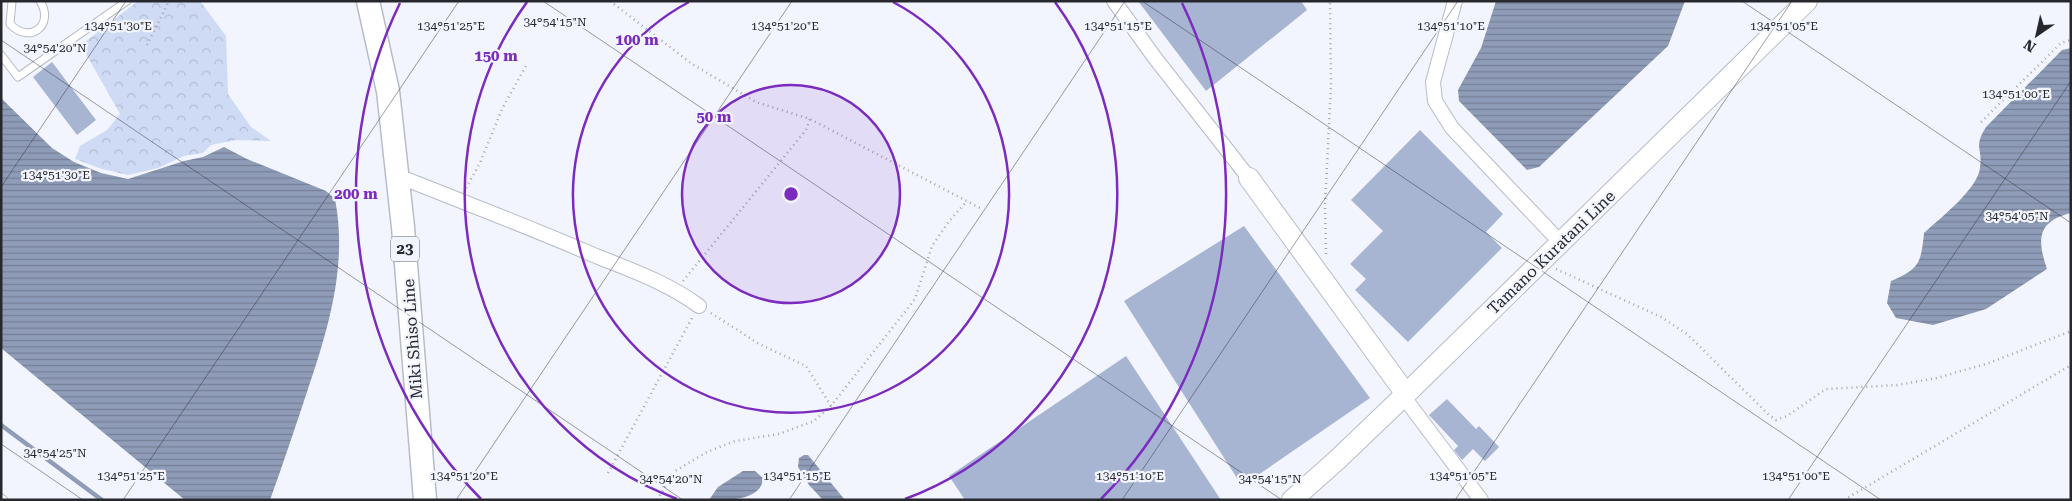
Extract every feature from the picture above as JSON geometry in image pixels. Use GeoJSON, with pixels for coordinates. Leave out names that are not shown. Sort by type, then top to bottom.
{"type":"FeatureCollection","features":[{"type":"Feature","properties":{"kind":"main road","name":"Miki Shiso Line"},"geometry":{"type":"LineString","coordinates":[[368,1],[388,92],[403,227],[425,500]]}},
{"type":"Feature","properties":{"kind":"main road","name":"Tamano Kuratani Line"},"geometry":{"type":"LineString","coordinates":[[1292,500],[1406,394],[1807,1]]}},
{"type":"Feature","properties":{"kind":"main road"},"geometry":{"type":"LineString","coordinates":[[1249,178],[1406,394]]}},
{"type":"Feature","properties":{"kind":"street"},"geometry":{"type":"LineString","coordinates":[[1114,1],[1155,58],[1249,178]]}},
{"type":"Feature","properties":{"kind":"street"},"geometry":{"type":"LineString","coordinates":[[1454,1],[1433,82],[1435,101],[1452,128],[1560,244]]}},
{"type":"Feature","properties":{"kind":"street"},"geometry":{"type":"LineString","coordinates":[[397,183],[408,180],[580,249],[676,291],[699,306]]}},
{"type":"Feature","properties":{"kind":"street"},"geometry":{"type":"LineString","coordinates":[[1406,394],[1410,404],[1481,500]]}},
{"type":"Feature","properties":{"kind":"lane"},"geometry":{"type":"LineString","coordinates":[[12,1],[10,24],[17,32],[28,34],[39,29],[45,18],[45,9],[40,1]]}},
{"type":"Feature","properties":{"kind":"lane"},"geometry":{"type":"LineString","coordinates":[[1,54],[18,76],[127,1]]}},
{"type":"Feature","properties":{"kind":"path"},"geometry":{"type":"LineString","coordinates":[[147,45],[169,1]]}},
{"type":"Feature","properties":{"kind":"path"},"geometry":{"type":"LineString","coordinates":[[610,1],[692,64],[756,102],[810,119],[980,208]]}},
{"type":"Feature","properties":{"kind":"path"},"geometry":{"type":"LineString","coordinates":[[1316,271],[1326,260],[1325,205],[1332,85],[1330,1]]}},
{"type":"Feature","properties":{"kind":"path"},"geometry":{"type":"LineString","coordinates":[[1981,122],[2061,44],[2071,40]]}},
{"type":"Feature","properties":{"kind":"path"},"geometry":{"type":"LineString","coordinates":[[459,200],[480,163],[502,109],[527,64]]}},
{"type":"Feature","properties":{"kind":"path"},"geometry":{"type":"LineString","coordinates":[[676,291],[806,130],[810,119]]}},
{"type":"Feature","properties":{"kind":"path"},"geometry":{"type":"LineString","coordinates":[[656,500],[675,471],[707,452],[735,440],[779,434],[814,421],[831,406],[915,299],[932,246],[950,220],[967,201]]}},
{"type":"Feature","properties":{"kind":"path"},"geometry":{"type":"LineString","coordinates":[[1541,262],[1661,317],[1688,334],[1724,372],[1776,420],[1787,416],[1826,389],[1897,386],[1937,378],[1989,363],[2071,331]]}},
{"type":"Feature","properties":{"kind":"path"},"geometry":{"type":"LineString","coordinates":[[608,472],[699,306],[759,344],[806,366],[831,406]]}},
{"type":"Feature","properties":{"kind":"path"},"geometry":{"type":"LineString","coordinates":[[1844,500],[2071,365]]}},
{"type":"Feature","properties":{"kind":"green space"},"geometry":{"type":"Polygon","coordinates":[[[138,1],[200,1],[226,36],[228,94],[251,127],[271,141],[236,140],[211,145],[203,153],[184,156],[158,168],[128,175],[102,169],[75,159],[80,146],[107,130],[120,114],[81,45],[138,1]]]}},
{"type":"Feature","properties":{"kind":"shaded area"},"geometry":{"type":"Polygon","coordinates":[[[1496,1],[1685,1],[1668,46],[1539,167],[1527,170],[1459,101],[1458,90],[1481,48],[1496,1]]]}},
{"type":"Feature","properties":{"kind":"shaded area"},"geometry":{"type":"Polygon","coordinates":[[[2071,48],[2071,213],[2052,221],[2042,233],[2042,249],[2047,269],[1986,309],[1933,325],[1896,318],[1887,303],[1891,281],[1908,273],[1913,268],[1920,258],[1924,233],[1957,203],[1973,185],[1980,168],[1980,139],[1986,127],[2062,50],[2071,48]]]}},
{"type":"Feature","properties":{"kind":"shaded area"},"geometry":{"type":"Polygon","coordinates":[[[1,98],[52,148],[74,162],[101,173],[128,179],[184,161],[203,157],[224,147],[247,159],[326,191],[335,199],[339,248],[334,297],[329,321],[315,369],[270,500],[185,500],[1,348],[1,98]]]}},
{"type":"Feature","properties":{"kind":"shaded area"},"geometry":{"type":"Polygon","coordinates":[[[808,455],[845,500],[823,500],[809,485],[798,467],[799,458],[808,455]]]}},
{"type":"Feature","properties":{"kind":"shaded area"},"geometry":{"type":"Polygon","coordinates":[[[743,471],[755,471],[763,478],[761,486],[757,491],[742,498],[709,500],[718,487],[743,471]]]}},
{"type":"Feature","properties":{"kind":"building"},"geometry":{"type":"Polygon","coordinates":[[[1138,1],[1301,1],[1307,10],[1206,91],[1138,1]]]}},
{"type":"Feature","properties":{"kind":"building"},"geometry":{"type":"Polygon","coordinates":[[[52,62],[96,120],[77,135],[33,77],[52,62]]]}},
{"type":"Feature","properties":{"kind":"building"},"geometry":{"type":"Polygon","coordinates":[[[1420,130],[1503,214],[1486,232],[1502,248],[1408,342],[1355,290],[1366,279],[1350,264],[1383,231],[1351,200],[1420,130]]]}},
{"type":"Feature","properties":{"kind":"building"},"geometry":{"type":"Polygon","coordinates":[[[1244,226],[1370,398],[1242,486],[1124,301],[1244,226]]]}},
{"type":"Feature","properties":{"kind":"building"},"geometry":{"type":"Polygon","coordinates":[[[1126,356],[1221,500],[965,500],[949,476],[1126,356]]]}},
{"type":"Feature","properties":{"kind":"building"},"geometry":{"type":"Polygon","coordinates":[[[1447,399],[1476,429],[1479,426],[1499,447],[1485,461],[1473,449],[1462,460],[1454,450],[1458,446],[1429,415],[1447,399]]]}},
{"type":"Feature","properties":{"kind":"waterway"},"geometry":{"type":"LineString","coordinates":[[1,425],[102,500]]}}]}
